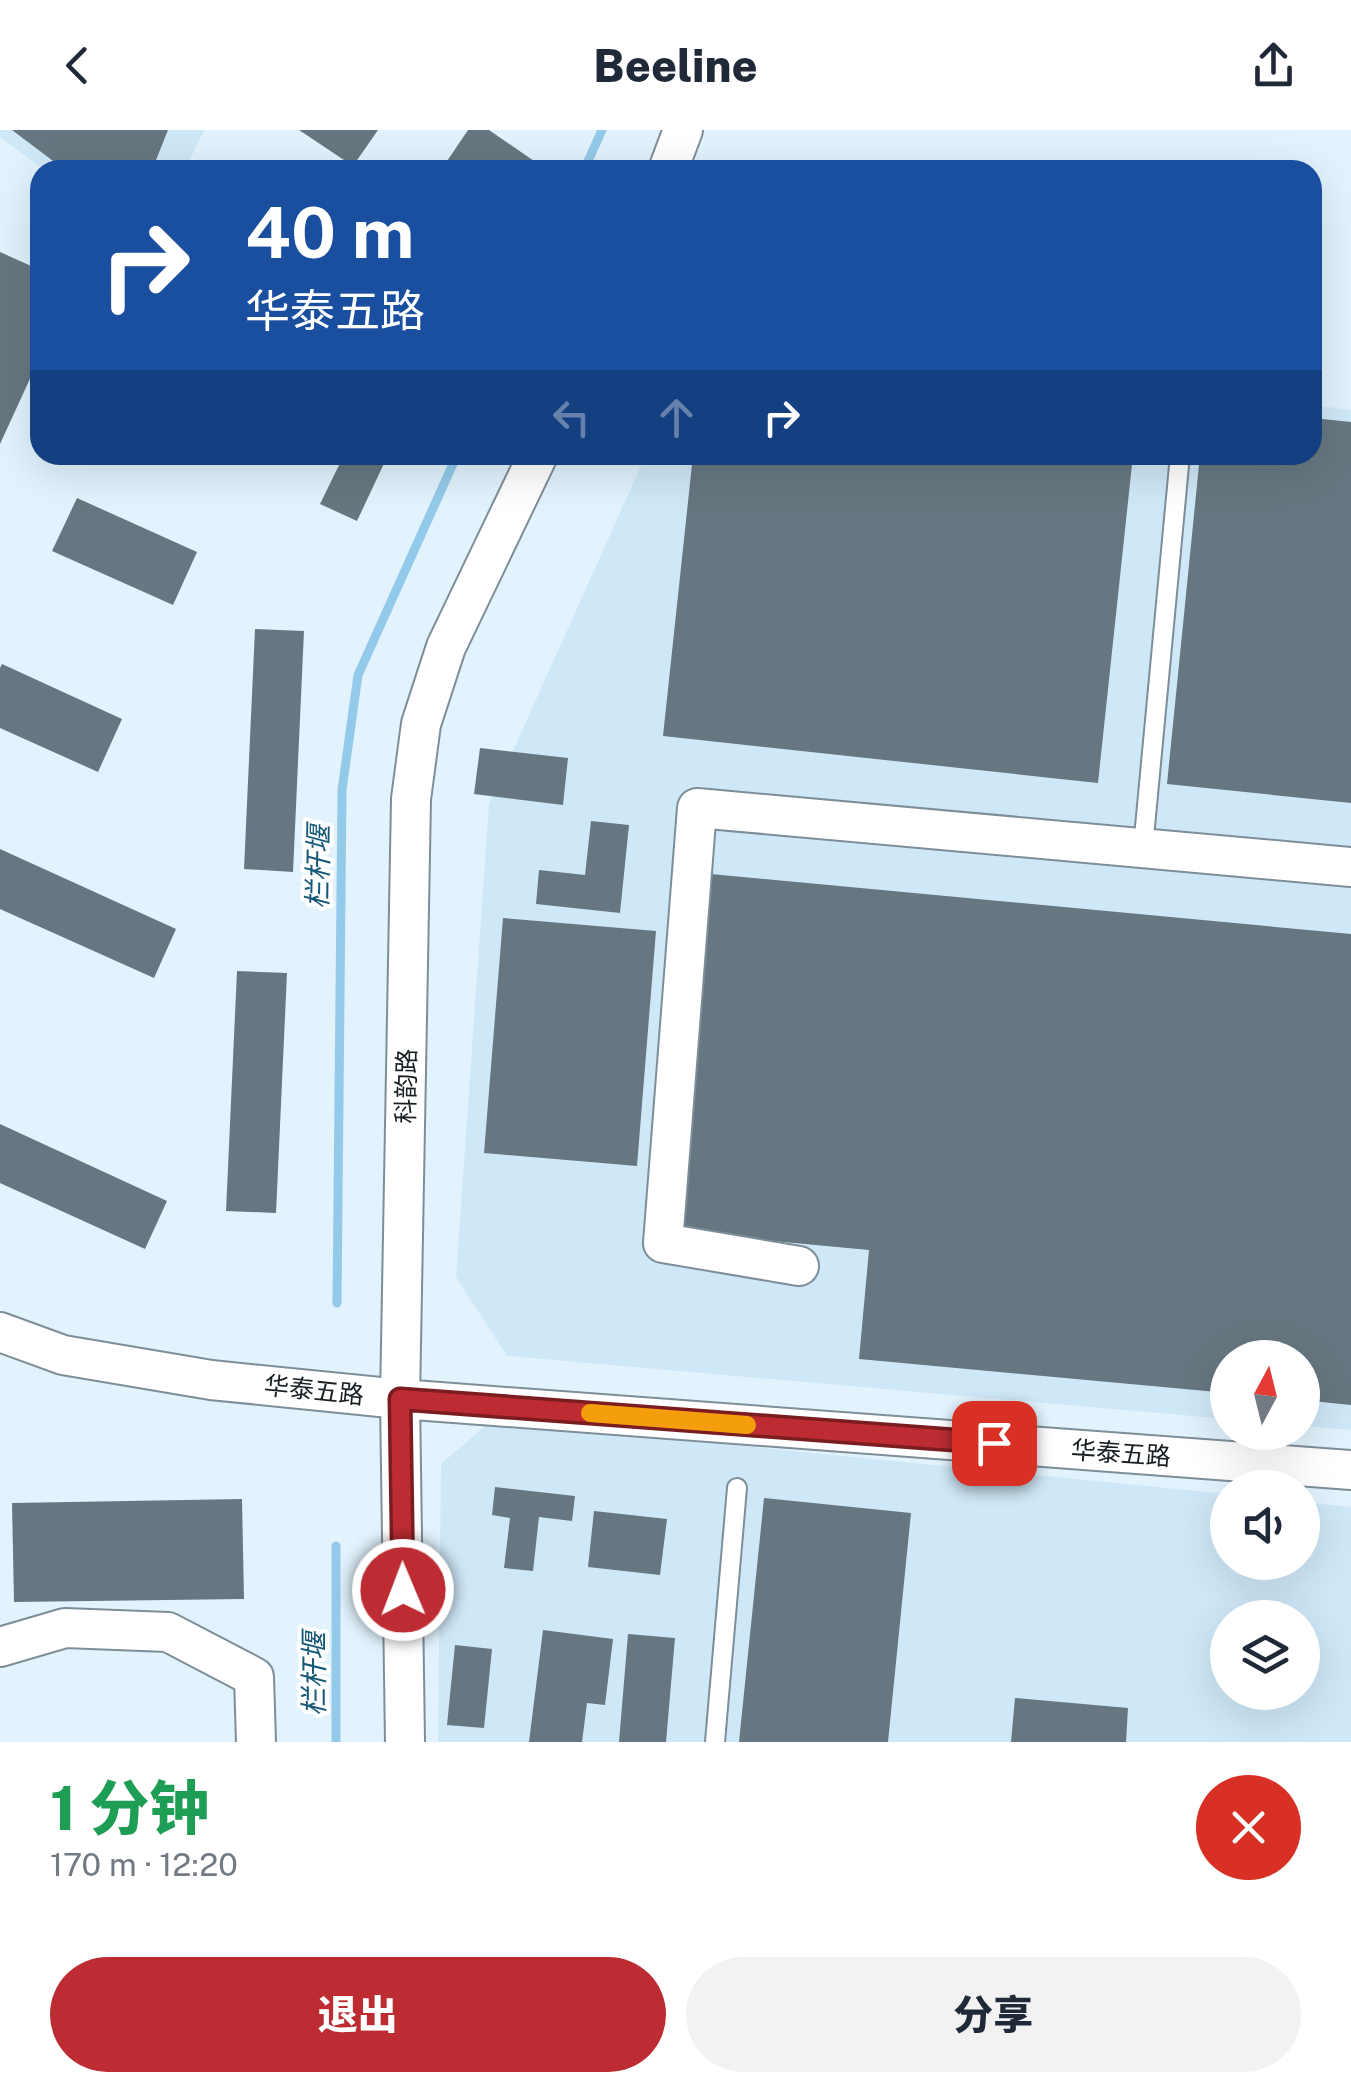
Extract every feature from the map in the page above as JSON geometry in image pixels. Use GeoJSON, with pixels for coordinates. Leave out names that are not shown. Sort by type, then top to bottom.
{"type":"FeatureCollection","features":[{"type":"Feature","properties":{"kind":"street","name":"科韵路"},"geometry":{"type":"LineString","coordinates":[[405,1742],[400,1399],[411,799],[421,724],[446,647],[533,465]]}},
{"type":"Feature","properties":{"kind":"street"},"geometry":{"type":"LineString","coordinates":[[799,1266],[662,1243],[697,808],[1351,867]]}},
{"type":"Feature","properties":{"kind":"street","name":"华泰五路"},"geometry":{"type":"LineString","coordinates":[[0,1332],[63,1355],[211,1380],[400,1399],[1351,1470]]}},
{"type":"Feature","properties":{"kind":"street"},"geometry":{"type":"LineString","coordinates":[[0,1647],[65,1628],[168,1632],[254,1677],[256,1742]]}},
{"type":"Feature","properties":{"kind":"lane"},"geometry":{"type":"LineString","coordinates":[[1144,848],[1179,465]]}},
{"type":"Feature","properties":{"kind":"lane"},"geometry":{"type":"LineString","coordinates":[[716,1742],[738,1488]]}},
{"type":"Feature","properties":{"kind":"shaded area"},"geometry":{"type":"Polygon","coordinates":[[[0,130],[204,130],[190,160],[31,160],[0,137],[0,130]]]}},
{"type":"Feature","properties":{"kind":"shaded area"},"geometry":{"type":"Polygon","coordinates":[[[1322,406],[1351,410],[1351,1430],[1320,1427],[1320,1340],[1210,1340],[1210,1418],[507,1356],[456,1277],[489,804],[642,465],[1322,465],[1322,406]]]}},
{"type":"Feature","properties":{"kind":"shaded area"},"geometry":{"type":"Polygon","coordinates":[[[491,1421],[1210,1492],[1210,1580],[1320,1580],[1320,1504],[1351,1507],[1351,1742],[438,1742],[441,1464],[491,1421]]]}},
{"type":"Feature","properties":{"kind":"building"},"geometry":{"type":"Polygon","coordinates":[[[12,130],[168,130],[156,160],[52,160],[12,130]]]}},
{"type":"Feature","properties":{"kind":"building"},"geometry":{"type":"Polygon","coordinates":[[[299,130],[378,130],[357,160],[344,160],[299,130]]]}},
{"type":"Feature","properties":{"kind":"building"},"geometry":{"type":"Polygon","coordinates":[[[468,130],[489,130],[532,160],[448,160],[468,130]]]}},
{"type":"Feature","properties":{"kind":"building"},"geometry":{"type":"Polygon","coordinates":[[[0,252],[30,266],[30,379],[0,444],[0,252]]]}},
{"type":"Feature","properties":{"kind":"building"},"geometry":{"type":"Polygon","coordinates":[[[1322,419],[1351,422],[1351,803],[1167,784],[1199,465],[1322,465],[1322,419]]]}},
{"type":"Feature","properties":{"kind":"building"},"geometry":{"type":"Polygon","coordinates":[[[339,465],[383,465],[357,521],[320,504],[339,465]]]}},
{"type":"Feature","properties":{"kind":"building"},"geometry":{"type":"Polygon","coordinates":[[[692,465],[1132,465],[1098,783],[663,736],[692,465]]]}},
{"type":"Feature","properties":{"kind":"building"},"geometry":{"type":"Polygon","coordinates":[[[77,498],[197,552],[173,605],[52,551],[77,498]]]}},
{"type":"Feature","properties":{"kind":"building"},"geometry":{"type":"Polygon","coordinates":[[[255,629],[304,631],[293,872],[244,869],[255,629]]]}},
{"type":"Feature","properties":{"kind":"building"},"geometry":{"type":"Polygon","coordinates":[[[2,664],[122,719],[98,772],[0,728],[2,664]]]}},
{"type":"Feature","properties":{"kind":"building"},"geometry":{"type":"Polygon","coordinates":[[[480,748],[568,758],[563,805],[474,794],[480,748]]]}},
{"type":"Feature","properties":{"kind":"building"},"geometry":{"type":"Polygon","coordinates":[[[591,821],[629,825],[620,913],[536,904],[539,870],[585,875],[591,821]]]}},
{"type":"Feature","properties":{"kind":"building"},"geometry":{"type":"Polygon","coordinates":[[[0,849],[176,929],[154,978],[0,909],[0,849]]]}},
{"type":"Feature","properties":{"kind":"building"},"geometry":{"type":"Polygon","coordinates":[[[711,874],[1351,934],[1351,1405],[1320,1402],[1320,1340],[1210,1340],[1210,1391],[859,1359],[869,1250],[677,1232],[711,874]]]}},
{"type":"Feature","properties":{"kind":"building"},"geometry":{"type":"Polygon","coordinates":[[[503,918],[656,931],[637,1166],[484,1153],[503,918]]]}},
{"type":"Feature","properties":{"kind":"building"},"geometry":{"type":"Polygon","coordinates":[[[237,971],[287,973],[276,1213],[226,1211],[237,971]]]}},
{"type":"Feature","properties":{"kind":"building"},"geometry":{"type":"Polygon","coordinates":[[[0,1124],[167,1201],[145,1249],[0,1183],[0,1124]]]}},
{"type":"Feature","properties":{"kind":"building"},"geometry":{"type":"Polygon","coordinates":[[[495,1487],[575,1496],[572,1521],[539,1517],[533,1571],[504,1568],[510,1518],[492,1515],[495,1487]]]}},
{"type":"Feature","properties":{"kind":"building"},"geometry":{"type":"Polygon","coordinates":[[[764,1498],[911,1513],[888,1742],[739,1742],[764,1498]]]}},
{"type":"Feature","properties":{"kind":"building"},"geometry":{"type":"Polygon","coordinates":[[[242,1499],[244,1599],[14,1602],[12,1503],[242,1499]]]}},
{"type":"Feature","properties":{"kind":"building"},"geometry":{"type":"Polygon","coordinates":[[[594,1511],[667,1519],[660,1575],[588,1567],[594,1511]]]}},
{"type":"Feature","properties":{"kind":"building"},"geometry":{"type":"Polygon","coordinates":[[[543,1630],[613,1639],[605,1705],[587,1703],[582,1742],[529,1742],[543,1630]]]}},
{"type":"Feature","properties":{"kind":"building"},"geometry":{"type":"Polygon","coordinates":[[[628,1634],[675,1638],[666,1742],[619,1742],[628,1634]]]}},
{"type":"Feature","properties":{"kind":"building"},"geometry":{"type":"Polygon","coordinates":[[[455,1645],[492,1649],[484,1728],[447,1725],[455,1645]]]}},
{"type":"Feature","properties":{"kind":"building"},"geometry":{"type":"Polygon","coordinates":[[[1015,1698],[1128,1708],[1126,1742],[1011,1742],[1015,1698]]]}},
{"type":"Feature","properties":{"kind":"waterway","name":"栏杆堰"},"geometry":{"type":"LineString","coordinates":[[588,160],[602,130]]}},
{"type":"Feature","properties":{"kind":"waterway","name":"栏杆堰"},"geometry":{"type":"LineString","coordinates":[[337,1303],[342,790],[358,675],[452,465]]}},
{"type":"Feature","properties":{"kind":"waterway","name":"栏杆堰"},"geometry":{"type":"LineString","coordinates":[[336,1546],[336,1742]]}},
{"type":"Feature","properties":{"kind":"slow traffic"},"geometry":{"type":"LineString","coordinates":[[590,1413],[747,1425]]}},
{"type":"Feature","properties":{"kind":"route"},"geometry":{"type":"LineString","coordinates":[[403,1590],[400,1399],[994,1443]]}}]}
